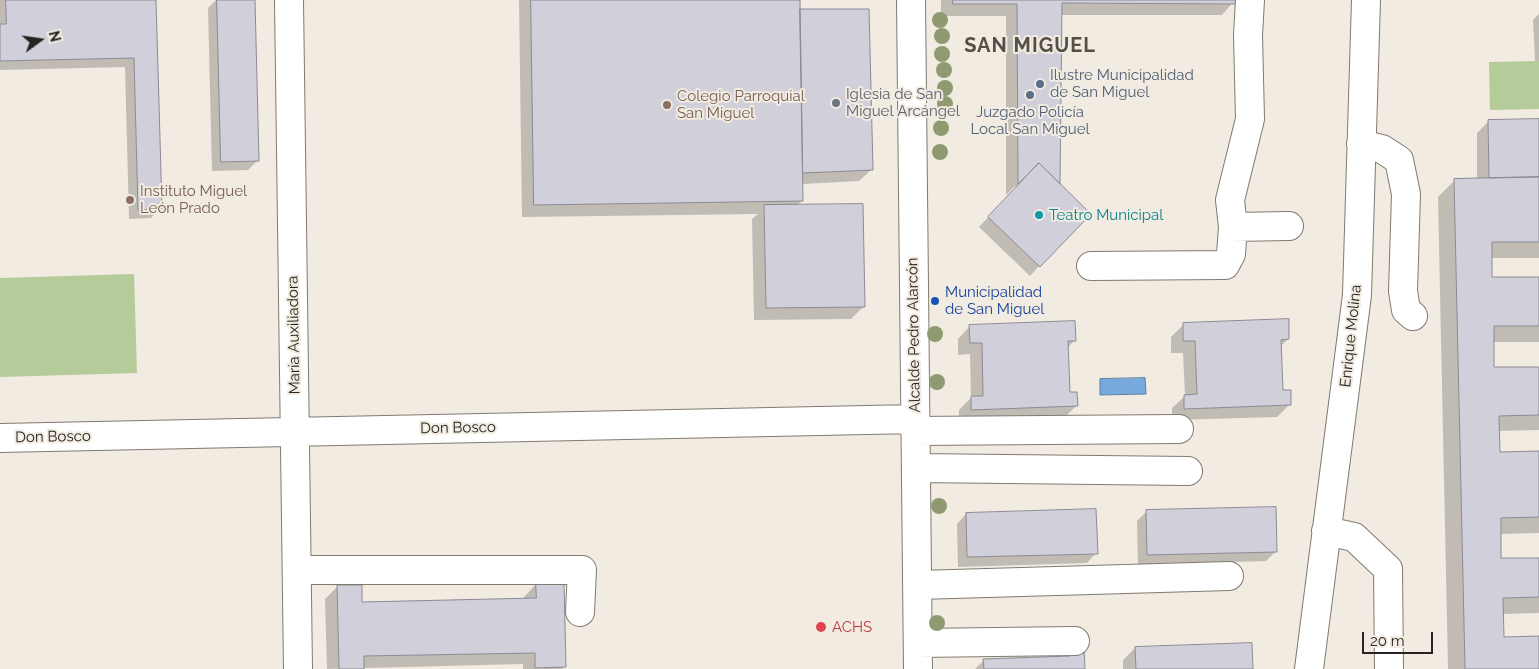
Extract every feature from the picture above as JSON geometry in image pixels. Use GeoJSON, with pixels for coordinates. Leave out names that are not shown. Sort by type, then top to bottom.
{"type":"FeatureCollection","features":[{"type":"Feature","properties":{"kind":"street","name":"María Auxiliadora"},"geometry":{"type":"LineString","coordinates":[[289,0],[298,669]]}},
{"type":"Feature","properties":{"kind":"street","name":"Alcalde Pedro Alarcón"},"geometry":{"type":"LineString","coordinates":[[911,0],[918,656]]}},
{"type":"Feature","properties":{"kind":"street"},"geometry":{"type":"LineString","coordinates":[[1090,266],[1225,265],[1231,254],[1230,200],[1250,118],[1248,34],[1250,0]]}},
{"type":"Feature","properties":{"kind":"street","name":"Enrique Molina"},"geometry":{"type":"LineString","coordinates":[[1308,669],[1356,295],[1366,0]]}},
{"type":"Feature","properties":{"kind":"street"},"geometry":{"type":"LineString","coordinates":[[1362,144],[1382,149],[1399,160],[1406,194],[1404,291],[1406,310],[1413,316]]}},
{"type":"Feature","properties":{"kind":"street"},"geometry":{"type":"LineString","coordinates":[[1232,227],[1289,226]]}},
{"type":"Feature","properties":{"kind":"street","name":"Don Bosco"},"geometry":{"type":"LineString","coordinates":[[0,438],[295,432],[915,425],[1179,429]]}},
{"type":"Feature","properties":{"kind":"street"},"geometry":{"type":"LineString","coordinates":[[916,468],[1188,471]]}},
{"type":"Feature","properties":{"kind":"street"},"geometry":{"type":"LineString","coordinates":[[1326,530],[1354,537],[1388,569],[1389,669]]}},
{"type":"Feature","properties":{"kind":"street"},"geometry":{"type":"LineString","coordinates":[[297,570],[582,570],[580,612]]}},
{"type":"Feature","properties":{"kind":"street"},"geometry":{"type":"LineString","coordinates":[[918,585],[1229,576]]}},
{"type":"Feature","properties":{"kind":"street"},"geometry":{"type":"LineString","coordinates":[[918,656],[1075,641]]}},
{"type":"Feature","properties":{"kind":"green space"},"geometry":{"type":"Polygon","coordinates":[[[1539,61],[1539,109],[1490,110],[1489,62],[1539,61]]]}},
{"type":"Feature","properties":{"kind":"green space"},"geometry":{"type":"Polygon","coordinates":[[[134,274],[137,373],[0,377],[0,278],[134,274]]]}},
{"type":"Feature","properties":{"kind":"water"},"geometry":{"type":"Polygon","coordinates":[[[1145,378],[1146,394],[1100,395],[1100,379],[1145,378]]]}},
{"type":"Feature","properties":{"kind":"building"},"geometry":{"type":"Polygon","coordinates":[[[6,0],[156,0],[162,209],[138,210],[134,58],[0,61],[0,24],[6,24],[6,0]]]}},
{"type":"Feature","properties":{"kind":"building"},"geometry":{"type":"Polygon","coordinates":[[[217,0],[255,0],[259,161],[221,162],[217,0]]]}},
{"type":"Feature","properties":{"kind":"building","name":"Colegio Parroquial San Miguel"},"geometry":{"type":"Polygon","coordinates":[[[531,0],[800,0],[803,201],[534,205],[531,0]]]}},
{"type":"Feature","properties":{"kind":"building","name":"Ilustre Municipalidad de San Miguel"},"geometry":{"type":"Polygon","coordinates":[[[953,0],[1237,0],[1235,4],[1062,3],[1060,184],[1039,163],[1018,184],[1017,4],[953,4],[953,0]]]}},
{"type":"Feature","properties":{"kind":"building","name":"Iglesia de San Miguel Arcángel"},"geometry":{"type":"Polygon","coordinates":[[[800,9],[869,9],[873,170],[803,173],[800,9]]]}},
{"type":"Feature","properties":{"kind":"building"},"geometry":{"type":"Polygon","coordinates":[[[1539,119],[1539,177],[1489,178],[1488,120],[1539,119]]]}},
{"type":"Feature","properties":{"kind":"building","name":"Teatro Municipal"},"geometry":{"type":"Polygon","coordinates":[[[1039,163],[1091,214],[1040,267],[988,217],[1039,163]]]}},
{"type":"Feature","properties":{"kind":"building"},"geometry":{"type":"Polygon","coordinates":[[[1539,177],[1539,242],[1492,242],[1492,277],[1539,277],[1539,326],[1494,326],[1494,367],[1539,367],[1539,415],[1499,416],[1500,452],[1539,451],[1539,517],[1501,518],[1501,558],[1539,558],[1539,597],[1503,598],[1504,637],[1539,636],[1539,669],[1465,669],[1454,179],[1539,177]]]}},
{"type":"Feature","properties":{"kind":"building"},"geometry":{"type":"Polygon","coordinates":[[[863,204],[865,307],[766,308],[764,205],[863,204]]]}},
{"type":"Feature","properties":{"kind":"building"},"geometry":{"type":"Polygon","coordinates":[[[1289,319],[1289,339],[1281,340],[1283,390],[1291,390],[1291,405],[1184,409],[1184,395],[1197,394],[1195,341],[1183,341],[1183,323],[1289,319]]]}},
{"type":"Feature","properties":{"kind":"building"},"geometry":{"type":"Polygon","coordinates":[[[1075,321],[1076,341],[1068,341],[1070,392],[1077,392],[1078,406],[971,410],[971,396],[983,396],[982,343],[970,343],[969,325],[1075,321]]]}},
{"type":"Feature","properties":{"kind":"building"},"geometry":{"type":"Polygon","coordinates":[[[1276,507],[1277,552],[1147,555],[1146,510],[1276,507]]]}},
{"type":"Feature","properties":{"kind":"building"},"geometry":{"type":"Polygon","coordinates":[[[1096,509],[1098,554],[967,557],[966,513],[1096,509]]]}},
{"type":"Feature","properties":{"kind":"building"},"geometry":{"type":"Polygon","coordinates":[[[536,583],[564,583],[566,667],[535,668],[535,653],[364,656],[364,669],[339,669],[337,585],[362,585],[362,602],[536,598],[536,583]]]}},
{"type":"Feature","properties":{"kind":"building"},"geometry":{"type":"Polygon","coordinates":[[[1252,643],[1253,669],[1136,669],[1135,647],[1252,643]]]}},
{"type":"Feature","properties":{"kind":"building"},"geometry":{"type":"Polygon","coordinates":[[[1071,649],[1084,649],[1085,669],[984,669],[983,659],[1070,656],[1071,649]]]}},
{"type":"Feature","properties":{"kind":"place","name":"Ilustre Municipalidad de San Miguel"},"geometry":{"type":"Point","coordinates":[1040,84]}},
{"type":"Feature","properties":{"kind":"place","name":"Juzgado Policía Local San Miguel"},"geometry":{"type":"Point","coordinates":[1030,95]}},
{"type":"Feature","properties":{"kind":"place","name":"Iglesia de San Miguel Arcángel"},"geometry":{"type":"Point","coordinates":[836,103]}},
{"type":"Feature","properties":{"kind":"place","name":"Colegio Parroquial San Miguel"},"geometry":{"type":"Point","coordinates":[667,105]}},
{"type":"Feature","properties":{"kind":"place","name":"Instituto Miguel León Prado"},"geometry":{"type":"Point","coordinates":[130,200]}},
{"type":"Feature","properties":{"kind":"place","name":"Teatro Municipal"},"geometry":{"type":"Point","coordinates":[1039,215]}},
{"type":"Feature","properties":{"kind":"place","name":"Municipalidad de San Miguel"},"geometry":{"type":"Point","coordinates":[935,301]}},
{"type":"Feature","properties":{"kind":"place","name":"ACHS"},"geometry":{"type":"Point","coordinates":[821,627]}},
{"type":"Feature","properties":{"kind":"district","name":"SAN MIGUEL"},"geometry":{"type":"Point","coordinates":[1030,46]}}]}
